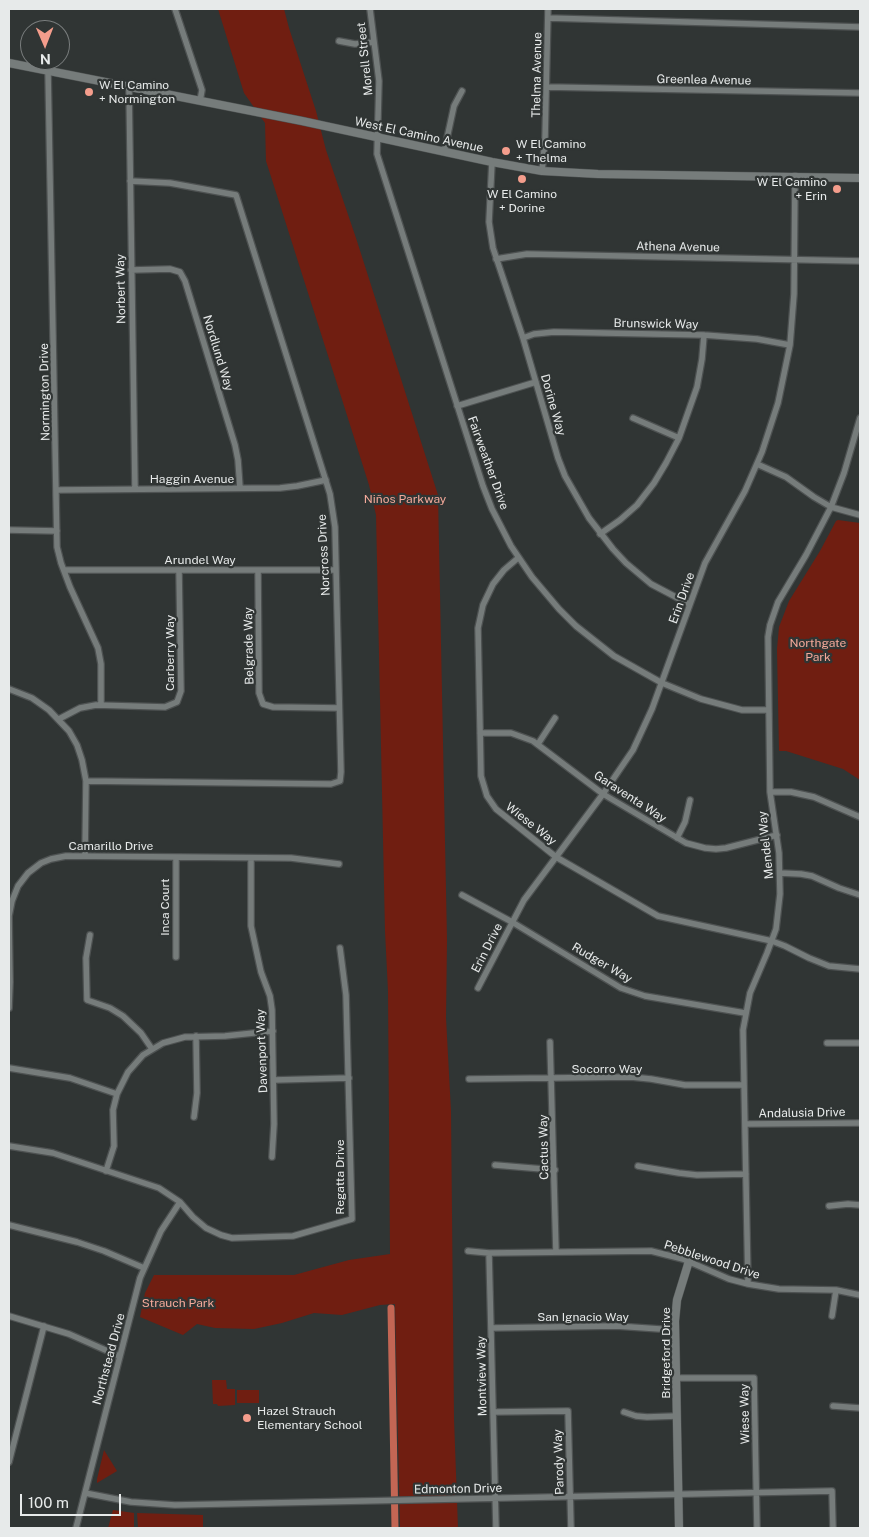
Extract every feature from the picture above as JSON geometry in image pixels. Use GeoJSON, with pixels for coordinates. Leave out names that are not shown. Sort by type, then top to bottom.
{"type":"FeatureCollection","features":[{"type":"Feature","properties":{"kind":"main road","name":"West El Camino Avenue"},"geometry":{"type":"LineString","coordinates":[[9,64],[542,171],[598,174],[860,178]]}},
{"type":"Feature","properties":{"kind":"main road","name":"Bridgeford Drive"},"geometry":{"type":"LineString","coordinates":[[679,1528],[675,1330],[677,1300],[689,1261]]}},
{"type":"Feature","properties":{"kind":"street"},"geometry":{"type":"LineString","coordinates":[[175,9],[202,90],[200,101]]}},
{"type":"Feature","properties":{"kind":"street","name":"Morell Street"},"geometry":{"type":"LineString","coordinates":[[370,9],[379,81],[377,138]]}},
{"type":"Feature","properties":{"kind":"street","name":"Thelma Avenue"},"geometry":{"type":"LineString","coordinates":[[542,171],[547,87],[548,9]]}},
{"type":"Feature","properties":{"kind":"street"},"geometry":{"type":"LineString","coordinates":[[548,18],[860,27]]}},
{"type":"Feature","properties":{"kind":"street"},"geometry":{"type":"LineString","coordinates":[[339,41],[355,44],[374,42]]}},
{"type":"Feature","properties":{"kind":"street","name":"Normington Drive"},"geometry":{"type":"LineString","coordinates":[[48,71],[58,547],[70,587],[98,648],[101,664],[102,705]]}},
{"type":"Feature","properties":{"kind":"street","name":"Greenlea Avenue"},"geometry":{"type":"LineString","coordinates":[[547,87],[860,93]]}},
{"type":"Feature","properties":{"kind":"street","name":"Norbert Way"},"geometry":{"type":"LineString","coordinates":[[128,88],[135,489]]}},
{"type":"Feature","properties":{"kind":"street"},"geometry":{"type":"LineString","coordinates":[[444,152],[454,106],[462,91]]}},
{"type":"Feature","properties":{"kind":"street","name":"Fairweather Drive"},"geometry":{"type":"LineString","coordinates":[[377,138],[377,154],[483,486],[502,530],[518,558],[547,596],[576,626],[614,656],[662,683],[701,699],[742,710],[769,710]]}},
{"type":"Feature","properties":{"kind":"street","name":"Dorine Way"},"geometry":{"type":"LineString","coordinates":[[492,162],[489,222],[496,259],[565,476],[580,504],[612,549],[637,573],[666,593],[690,604]]}},
{"type":"Feature","properties":{"kind":"street","name":"Erin Drive"},"geometry":{"type":"LineString","coordinates":[[478,988],[524,900],[603,794],[633,750],[662,683],[705,564],[737,506],[757,464],[778,403],[790,345],[794,294],[795,176]]}},
{"type":"Feature","properties":{"kind":"street","name":"Norcross Drive"},"geometry":{"type":"LineString","coordinates":[[86,781],[331,784],[340,781],[341,772],[335,528],[326,480],[236,195],[170,183],[130,181]]}},
{"type":"Feature","properties":{"kind":"street","name":"Athena Avenue"},"geometry":{"type":"LineString","coordinates":[[496,259],[527,254],[860,260]]}},
{"type":"Feature","properties":{"kind":"street","name":"Nordlund Way"},"geometry":{"type":"LineString","coordinates":[[131,270],[170,270],[180,272],[185,281],[235,445],[240,488]]}},
{"type":"Feature","properties":{"kind":"street","name":"Brunswick Way"},"geometry":{"type":"LineString","coordinates":[[522,338],[534,334],[554,332],[704,335],[758,339],[790,345]]}},
{"type":"Feature","properties":{"kind":"street"},"geometry":{"type":"LineString","coordinates":[[600,534],[629,513],[644,497],[666,463],[679,438],[697,387],[704,335]]}},
{"type":"Feature","properties":{"kind":"street"},"geometry":{"type":"LineString","coordinates":[[457,406],[536,382]]}},
{"type":"Feature","properties":{"kind":"street"},"geometry":{"type":"LineString","coordinates":[[633,418],[679,438]]}},
{"type":"Feature","properties":{"kind":"street","name":"Mendel Way"},"geometry":{"type":"LineString","coordinates":[[748,1284],[743,1030],[745,1013],[755,978],[772,941],[780,906],[777,835],[770,792],[768,643],[774,613],[782,594],[806,555],[831,507],[847,465],[860,418]]}},
{"type":"Feature","properties":{"kind":"street"},"geometry":{"type":"LineString","coordinates":[[757,464],[786,477],[831,507],[860,515]]}},
{"type":"Feature","properties":{"kind":"street","name":"Haggin Avenue"},"geometry":{"type":"LineString","coordinates":[[57,490],[297,486],[326,480]]}},
{"type":"Feature","properties":{"kind":"street"},"geometry":{"type":"LineString","coordinates":[[9,530],[57,530]]}},
{"type":"Feature","properties":{"kind":"street","name":"Wiese Way"},"geometry":{"type":"LineString","coordinates":[[518,558],[504,570],[493,584],[483,606],[480,619],[481,776],[485,791],[493,805],[556,857],[658,916],[772,941],[819,963],[840,968],[860,969]]}},
{"type":"Feature","properties":{"kind":"street","name":"Arundel Way"},"geometry":{"type":"LineString","coordinates":[[64,570],[336,570]]}},
{"type":"Feature","properties":{"kind":"street","name":"Carberry Way"},"geometry":{"type":"LineString","coordinates":[[59,719],[80,708],[102,705],[165,707],[177,702],[182,692],[179,570]]}},
{"type":"Feature","properties":{"kind":"street","name":"Belgrade Way"},"geometry":{"type":"LineString","coordinates":[[258,570],[259,693],[263,704],[273,707],[339,708]]}},
{"type":"Feature","properties":{"kind":"street"},"geometry":{"type":"LineString","coordinates":[[9,689],[32,698],[59,719],[77,745],[86,781],[85,856]]}},
{"type":"Feature","properties":{"kind":"street"},"geometry":{"type":"LineString","coordinates":[[538,744],[555,718]]}},
{"type":"Feature","properties":{"kind":"street","name":"Garaventa Way"},"geometry":{"type":"LineString","coordinates":[[480,733],[522,736],[538,744],[603,794],[677,838],[695,846],[716,849],[726,848],[777,835]]}},
{"type":"Feature","properties":{"kind":"street"},"geometry":{"type":"LineString","coordinates":[[770,792],[791,792],[814,797],[860,817]]}},
{"type":"Feature","properties":{"kind":"street"},"geometry":{"type":"LineString","coordinates":[[677,838],[685,822],[690,800]]}},
{"type":"Feature","properties":{"kind":"street","name":"Camarillo Drive"},"geometry":{"type":"LineString","coordinates":[[9,1008],[9,916],[12,900],[18,886],[28,873],[46,861],[66,856],[85,856],[308,859],[339,864]]}},
{"type":"Feature","properties":{"kind":"street","name":"Inca Court"},"geometry":{"type":"LineString","coordinates":[[176,857],[176,957]]}},
{"type":"Feature","properties":{"kind":"street","name":"Davenport Way"},"geometry":{"type":"LineString","coordinates":[[251,858],[251,926],[270,996],[274,1080],[272,1157]]}},
{"type":"Feature","properties":{"kind":"street"},"geometry":{"type":"LineString","coordinates":[[780,873],[812,876],[860,895]]}},
{"type":"Feature","properties":{"kind":"street","name":"Rudger Way"},"geometry":{"type":"LineString","coordinates":[[462,896],[512,922],[621,988],[645,996],[745,1013]]}},
{"type":"Feature","properties":{"kind":"street"},"geometry":{"type":"LineString","coordinates":[[90,935],[86,958],[86,1000],[110,1008],[123,1016],[141,1033],[152,1049]]}},
{"type":"Feature","properties":{"kind":"street","name":"Regatta Drive"},"geometry":{"type":"LineString","coordinates":[[9,1146],[53,1153],[160,1188],[180,1202],[206,1228],[232,1238],[293,1236],[352,1219],[346,994],[340,948]]}},
{"type":"Feature","properties":{"kind":"street"},"geometry":{"type":"LineString","coordinates":[[106,1171],[114,1146],[114,1110],[117,1094],[128,1072],[143,1055],[174,1039],[272,1031]]}},
{"type":"Feature","properties":{"kind":"street"},"geometry":{"type":"LineString","coordinates":[[194,1117],[197,1093],[196,1036]]}},
{"type":"Feature","properties":{"kind":"street","name":"Cactus Way"},"geometry":{"type":"LineString","coordinates":[[550,1042],[556,1252]]}},
{"type":"Feature","properties":{"kind":"street"},"geometry":{"type":"LineString","coordinates":[[827,1043],[860,1043]]}},
{"type":"Feature","properties":{"kind":"street"},"geometry":{"type":"LineString","coordinates":[[9,1068],[70,1078],[117,1094]]}},
{"type":"Feature","properties":{"kind":"street"},"geometry":{"type":"LineString","coordinates":[[274,1080],[349,1078]]}},
{"type":"Feature","properties":{"kind":"street","name":"Socorro Way"},"geometry":{"type":"LineString","coordinates":[[470,1079],[631,1078],[693,1086],[744,1086]]}},
{"type":"Feature","properties":{"kind":"street","name":"Andalusia Drive"},"geometry":{"type":"LineString","coordinates":[[745,1124],[860,1122]]}},
{"type":"Feature","properties":{"kind":"street"},"geometry":{"type":"LineString","coordinates":[[495,1165],[555,1170]]}},
{"type":"Feature","properties":{"kind":"street"},"geometry":{"type":"LineString","coordinates":[[638,1166],[697,1175],[746,1174]]}},
{"type":"Feature","properties":{"kind":"street","name":"Northstead Drive"},"geometry":{"type":"LineString","coordinates":[[76,1528],[144,1268],[161,1231],[180,1202]]}},
{"type":"Feature","properties":{"kind":"street"},"geometry":{"type":"LineString","coordinates":[[830,1206],[848,1204],[860,1206]]}},
{"type":"Feature","properties":{"kind":"street"},"geometry":{"type":"LineString","coordinates":[[9,1225],[77,1242],[144,1268]]}},
{"type":"Feature","properties":{"kind":"street","name":"Pebblewood Drive"},"geometry":{"type":"LineString","coordinates":[[468,1251],[489,1253],[651,1251],[689,1261],[748,1284],[779,1289],[836,1290],[860,1295]]}},
{"type":"Feature","properties":{"kind":"street","name":"Montview Way"},"geometry":{"type":"LineString","coordinates":[[489,1253],[496,1528]]}},
{"type":"Feature","properties":{"kind":"street"},"geometry":{"type":"LineString","coordinates":[[832,1316],[836,1290]]}},
{"type":"Feature","properties":{"kind":"street"},"geometry":{"type":"LineString","coordinates":[[9,1316],[94,1344],[120,1356]]}},
{"type":"Feature","properties":{"kind":"street"},"geometry":{"type":"LineString","coordinates":[[9,1462],[44,1326]]}},
{"type":"Feature","properties":{"kind":"street","name":"San Ignacio Way"},"geometry":{"type":"LineString","coordinates":[[491,1328],[616,1326],[675,1330]]}},
{"type":"Feature","properties":{"kind":"street","name":"Wiese Way"},"geometry":{"type":"LineString","coordinates":[[676,1378],[754,1378],[757,1528]]}},
{"type":"Feature","properties":{"kind":"street"},"geometry":{"type":"LineString","coordinates":[[833,1406],[860,1408]]}},
{"type":"Feature","properties":{"kind":"street","name":"Parody Way"},"geometry":{"type":"LineString","coordinates":[[492,1412],[568,1411],[571,1528]]}},
{"type":"Feature","properties":{"kind":"street","name":"Bridgeford Drive"},"geometry":{"type":"LineString","coordinates":[[624,1412],[636,1416],[677,1416]]}},
{"type":"Feature","properties":{"kind":"street","name":"Edmonton Drive"},"geometry":{"type":"LineString","coordinates":[[85,1493],[121,1501],[162,1504],[400,1501],[678,1493],[832,1491],[833,1528]]}},
{"type":"Feature","properties":{"kind":"green space","name":"Niños Parkway"},"geometry":{"type":"Polygon","coordinates":[[[218,9],[284,9],[316,111],[326,150],[438,495],[447,940],[446,1018],[451,1111],[454,1419],[458,1528],[400,1528],[395,1304],[380,1305],[342,1315],[314,1313],[254,1329],[215,1328],[197,1324],[183,1335],[140,1317],[145,1293],[154,1275],[294,1275],[349,1260],[390,1254],[388,991],[376,515],[369,485],[266,161],[265,123],[244,93],[218,9]]]}},
{"type":"Feature","properties":{"kind":"green space","name":"Northgate Park"},"geometry":{"type":"Polygon","coordinates":[[[838,520],[860,523],[860,780],[843,769],[786,751],[779,751],[777,649],[779,627],[789,601],[838,520]]]}},
{"type":"Feature","properties":{"kind":"green space"},"geometry":{"type":"Polygon","coordinates":[[[212,1380],[226,1380],[227,1389],[235,1389],[235,1405],[218,1406],[213,1404],[212,1380]]]}},
{"type":"Feature","properties":{"kind":"green space"},"geometry":{"type":"Polygon","coordinates":[[[237,1390],[259,1390],[259,1403],[237,1403],[237,1390]]]}},
{"type":"Feature","properties":{"kind":"green space"},"geometry":{"type":"Polygon","coordinates":[[[104,1450],[117,1471],[97,1483],[97,1479],[104,1450]]]}},
{"type":"Feature","properties":{"kind":"green space"},"geometry":{"type":"Polygon","coordinates":[[[113,1510],[134,1513],[134,1528],[108,1528],[113,1510]]]}},
{"type":"Feature","properties":{"kind":"green space"},"geometry":{"type":"Polygon","coordinates":[[[137,1513],[203,1515],[203,1528],[138,1528],[137,1513]]]}},
{"type":"Feature","properties":{"kind":"waterway"},"geometry":{"type":"LineString","coordinates":[[391,1308],[395,1528]]}},
{"type":"Feature","properties":{"kind":"place","name":"W El Camino + Normington"},"geometry":{"type":"Point","coordinates":[89,92]}},
{"type":"Feature","properties":{"kind":"place","name":"W El Camino + Thelma"},"geometry":{"type":"Point","coordinates":[506,151]}},
{"type":"Feature","properties":{"kind":"place","name":"W El Camino + Dorine"},"geometry":{"type":"Point","coordinates":[522,179]}},
{"type":"Feature","properties":{"kind":"place","name":"W El Camino + Erin"},"geometry":{"type":"Point","coordinates":[837,189]}},
{"type":"Feature","properties":{"kind":"place","name":"Hazel Strauch Elementary School"},"geometry":{"type":"Point","coordinates":[247,1418]}},
{"type":"Feature","properties":{"kind":"park label","name":"Strauch Park"},"geometry":{"type":"Point","coordinates":[178,1303]}}]}
